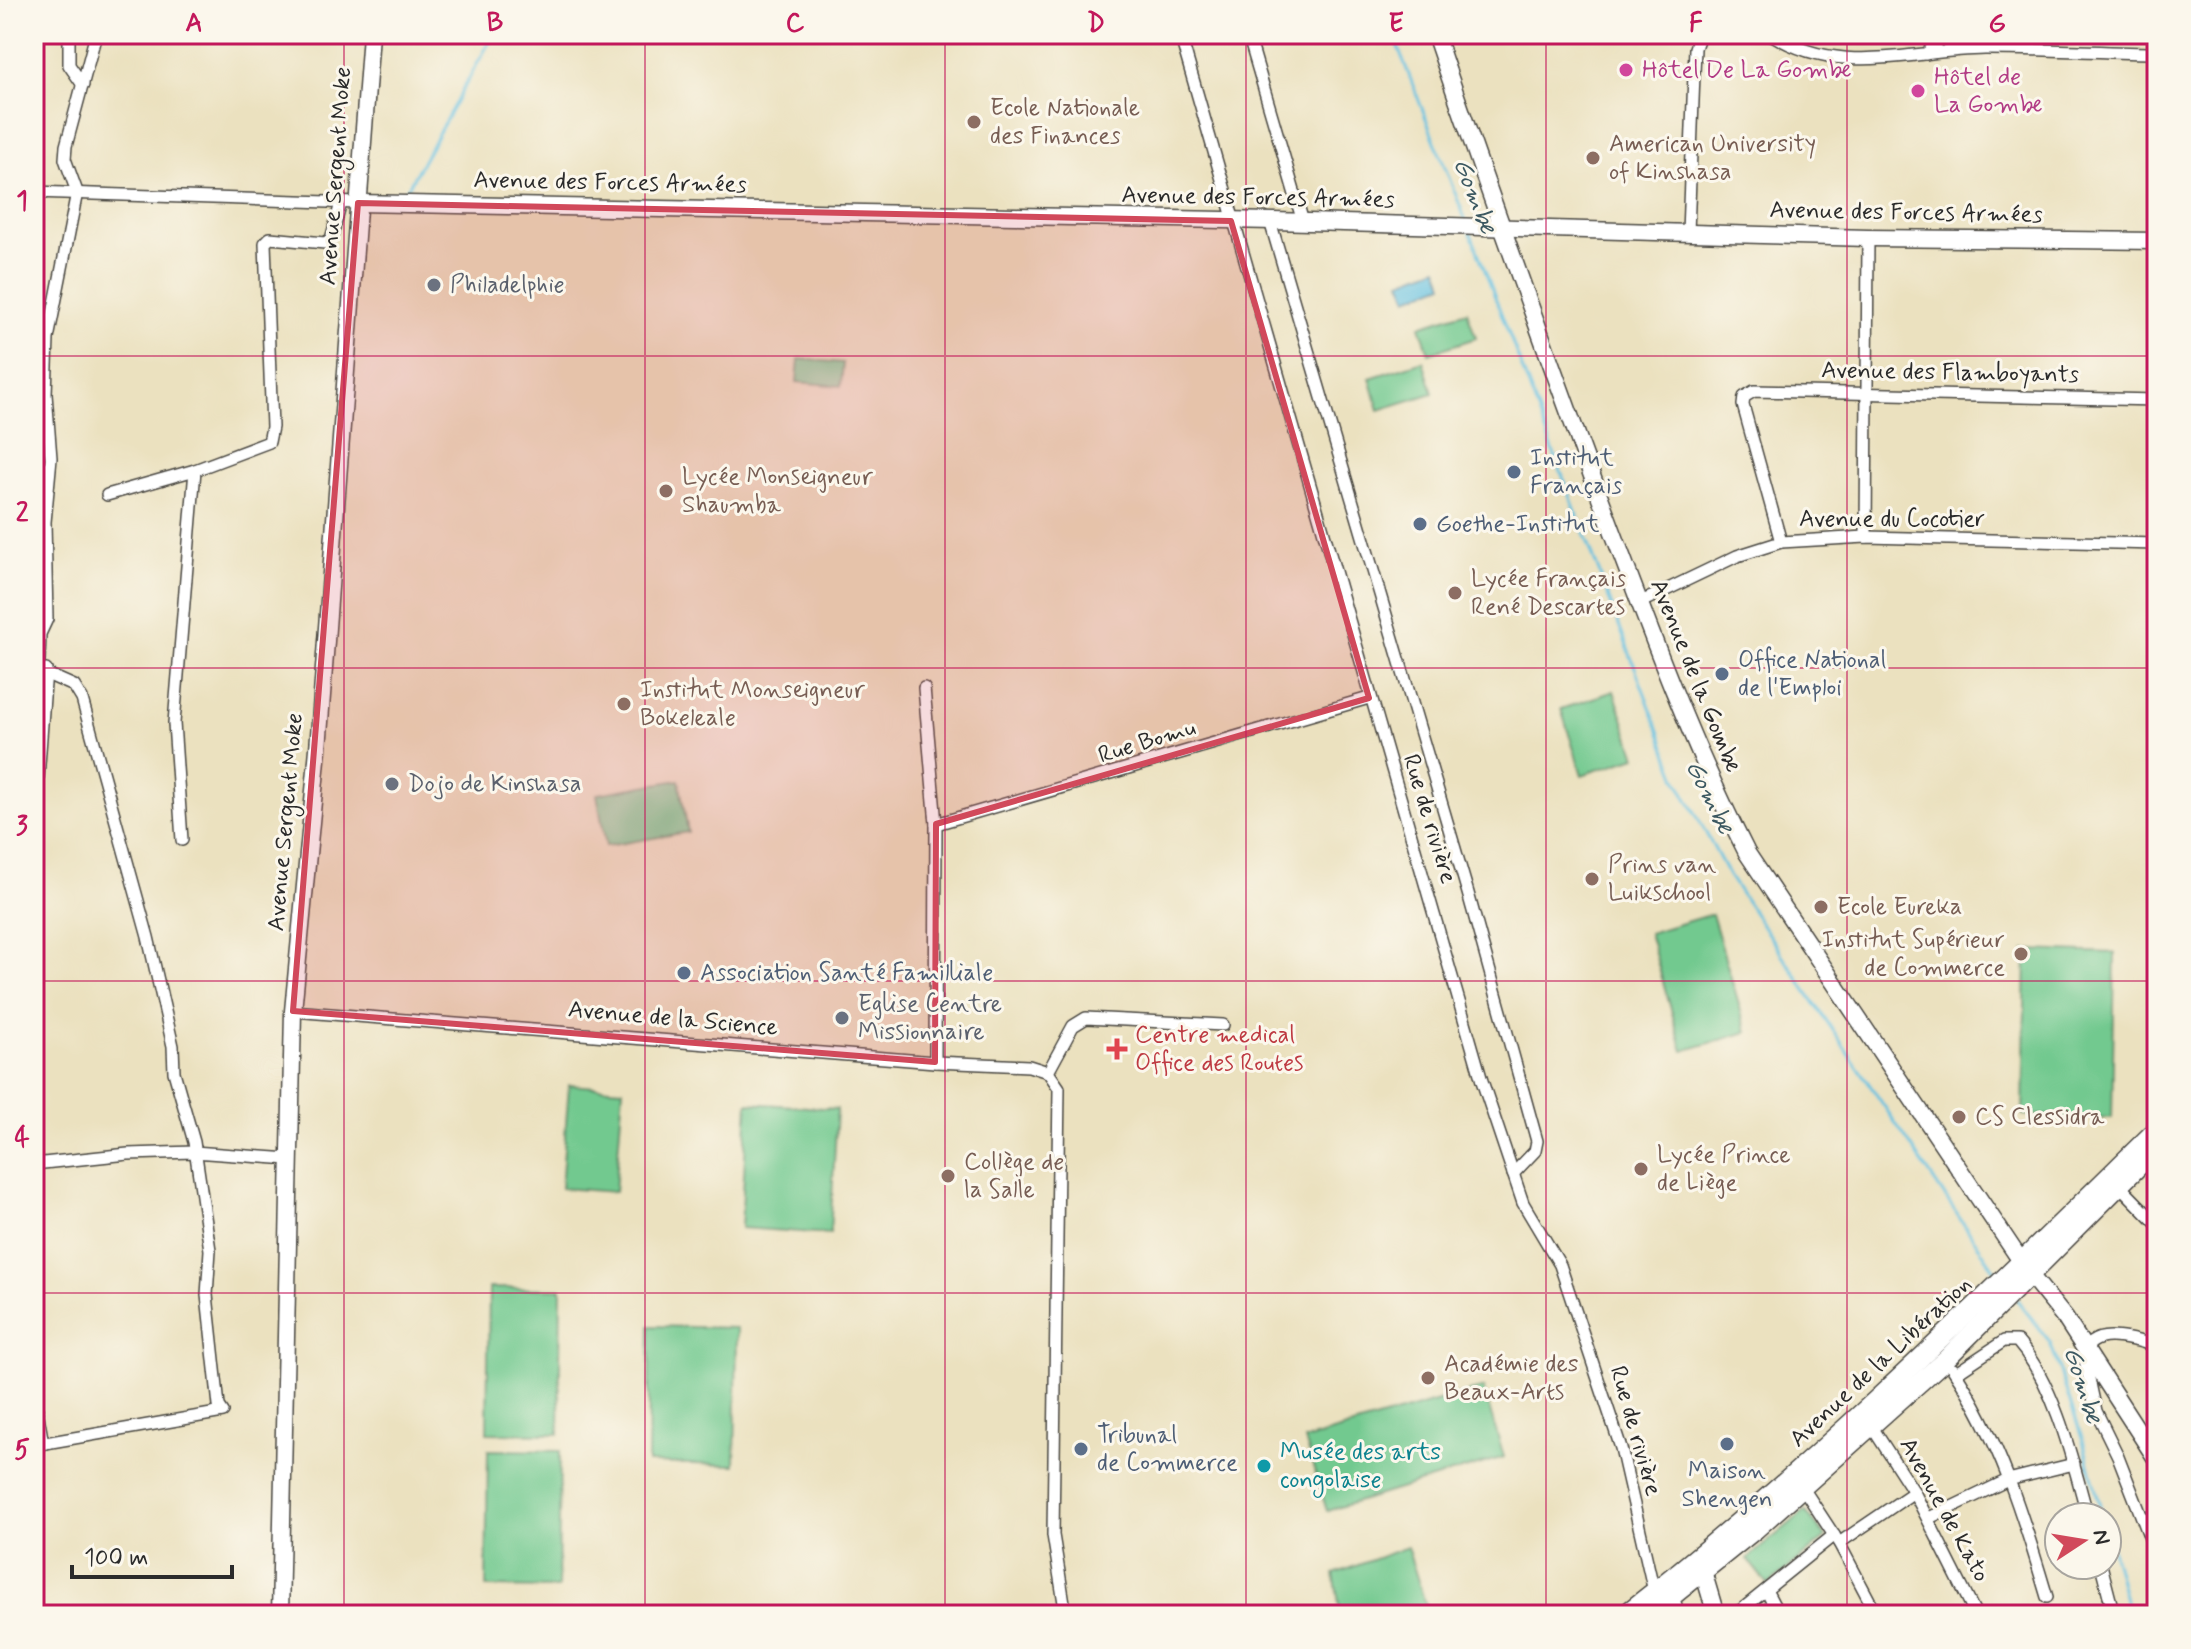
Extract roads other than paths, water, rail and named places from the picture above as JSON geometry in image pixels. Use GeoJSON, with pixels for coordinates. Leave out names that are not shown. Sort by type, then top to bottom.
{"type":"FeatureCollection","features":[{"type":"Feature","properties":{"kind":"main road","name":"Avenue de la Libération"},"geometry":{"type":"LineString","coordinates":[[2022,1274],[2157,1129]]}},
{"type":"Feature","properties":{"kind":"main road","name":"Avenue de la Libération"},"geometry":{"type":"LineString","coordinates":[[1624,1615],[1659,1602],[1775,1492],[1996,1299],[2157,1148]]}},
{"type":"Feature","properties":{"kind":"main road","name":"Avenue de la Libération"},"geometry":{"type":"LineString","coordinates":[[1702,1564],[1803,1488],[1872,1427],[1951,1366],[1996,1299]]}},
{"type":"Feature","properties":{"kind":"street"},"geometry":{"type":"LineString","coordinates":[[69,34],[69,65],[83,85]]}},
{"type":"Feature","properties":{"kind":"street"},"geometry":{"type":"LineString","coordinates":[[34,1393],[38,1444],[223,1412],[219,1406],[207,1295],[210,1250],[194,1152],[174,1072],[173,1046],[148,937],[82,699],[74,686],[47,674],[36,661],[40,634],[47,619],[45,522],[51,458],[46,394],[48,339],[77,192],[65,159],[66,146],[96,34]]}},
{"type":"Feature","properties":{"kind":"street","name":"Avenue Sergent Moke"},"geometry":{"type":"LineString","coordinates":[[280,1615],[293,1011],[318,749],[350,203],[371,34]]}},
{"type":"Feature","properties":{"kind":"street","name":"Rue de rivière"},"geometry":{"type":"LineString","coordinates":[[1180,34],[1369,698],[1513,1174],[1523,1203],[1560,1265],[1621,1448],[1659,1602],[1679,1615]]}},
{"type":"Feature","properties":{"kind":"street"},"geometry":{"type":"LineString","coordinates":[[1248,34],[1303,222]]}},
{"type":"Feature","properties":{"kind":"street","name":"Avenue de la Gombe"},"geometry":{"type":"LineString","coordinates":[[1435,34],[1492,227],[1703,764],[1747,853],[2022,1274],[2085,1349],[2157,1460]]}},
{"type":"Feature","properties":{"kind":"street"},"geometry":{"type":"LineString","coordinates":[[1688,232],[1695,48],[1700,34]]}},
{"type":"Feature","properties":{"kind":"street"},"geometry":{"type":"LineString","coordinates":[[1771,34],[1798,49],[1831,59],[1859,61],[1984,49],[2157,53]]}},
{"type":"Feature","properties":{"kind":"street"},"geometry":{"type":"LineString","coordinates":[[1926,54],[1945,34]]}},
{"type":"Feature","properties":{"kind":"street"},"geometry":{"type":"LineString","coordinates":[[34,192],[350,203],[331,239],[325,243],[270,238],[265,243],[272,427],[269,442],[195,470],[107,495]]}},
{"type":"Feature","properties":{"kind":"street","name":"Avenue des Forces Armées"},"geometry":{"type":"LineString","coordinates":[[350,203],[1270,221],[1868,238],[2157,241]]}},
{"type":"Feature","properties":{"kind":"street"},"geometry":{"type":"LineString","coordinates":[[1270,221],[1464,879],[1537,1141],[1535,1151],[1513,1174]]}},
{"type":"Feature","properties":{"kind":"street"},"geometry":{"type":"LineString","coordinates":[[1866,537],[1868,238]]}},
{"type":"Feature","properties":{"kind":"street","name":"Avenue des Flamboyants"},"geometry":{"type":"LineString","coordinates":[[1781,542],[1743,405],[1744,397],[1763,390],[2157,400]]}},
{"type":"Feature","properties":{"kind":"street"},"geometry":{"type":"LineString","coordinates":[[182,840],[174,723],[195,470]]}},
{"type":"Feature","properties":{"kind":"street","name":"Avenue du Cocotier"},"geometry":{"type":"LineString","coordinates":[[1639,603],[1737,556],[1781,542],[1866,537],[2157,544]]}},
{"type":"Feature","properties":{"kind":"street"},"geometry":{"type":"LineString","coordinates":[[34,832],[47,674]]}},
{"type":"Feature","properties":{"kind":"street"},"geometry":{"type":"LineString","coordinates":[[924,688],[936,824],[935,1062]]}},
{"type":"Feature","properties":{"kind":"street","name":"Rue Bomu"},"geometry":{"type":"LineString","coordinates":[[936,824],[1369,698]]}},
{"type":"Feature","properties":{"kind":"street","name":"Avenue de la Science"},"geometry":{"type":"LineString","coordinates":[[293,1011],[935,1062],[1029,1066],[1048,1072]]}},
{"type":"Feature","properties":{"kind":"street"},"geometry":{"type":"LineString","coordinates":[[1066,1615],[1053,1535],[1059,1088],[1048,1072],[1073,1026],[1086,1018],[1223,1025]]}},
{"type":"Feature","properties":{"kind":"street"},"geometry":{"type":"LineString","coordinates":[[34,1164],[128,1154],[194,1152],[290,1159]]}},
{"type":"Feature","properties":{"kind":"street"},"geometry":{"type":"LineString","coordinates":[[2119,1185],[2157,1224]]}},
{"type":"Feature","properties":{"kind":"street"},"geometry":{"type":"LineString","coordinates":[[2157,1346],[2107,1337],[2095,1340],[2085,1349],[2085,1365],[2096,1411],[2118,1456],[2157,1556]]}},
{"type":"Feature","properties":{"kind":"street"},"geometry":{"type":"LineString","coordinates":[[2047,1597],[2008,1480],[1988,1432],[1951,1366],[2004,1341],[2017,1341],[2028,1353],[2056,1414],[2084,1501]]}},
{"type":"Feature","properties":{"kind":"street","name":"Avenue de Kato"},"geometry":{"type":"LineString","coordinates":[[1872,1427],[1929,1518],[1976,1615]]}},
{"type":"Feature","properties":{"kind":"street"},"geometry":{"type":"LineString","coordinates":[[1929,1518],[2008,1480],[2074,1464]]}},
{"type":"Feature","properties":{"kind":"street"},"geometry":{"type":"LineString","coordinates":[[1803,1488],[1837,1539],[1877,1615]]}},
{"type":"Feature","properties":{"kind":"street"},"geometry":{"type":"LineString","coordinates":[[1735,1615],[1837,1539],[1914,1492]]}},
{"type":"Feature","properties":{"kind":"street"},"geometry":{"type":"LineString","coordinates":[[1702,1564],[1716,1615]]}},
{"type":"Feature","properties":{"kind":"street"},"geometry":{"type":"LineString","coordinates":[[2105,1581],[2114,1615]]}},
{"type":"Feature","properties":{"kind":"street"},"geometry":{"type":"LineString","coordinates":[[1767,1592],[1779,1615]]}},
{"type":"Feature","properties":{"kind":"water"},"geometry":{"type":"Polygon","coordinates":[[[1438,267],[1444,284],[1408,298],[1401,281],[1438,267]]]}},
{"type":"Feature","properties":{"kind":"waterway"},"geometry":{"type":"LineString","coordinates":[[407,189],[494,34]]}},
{"type":"Feature","properties":{"kind":"waterway","name":"Gombe"},"geometry":{"type":"LineString","coordinates":[[1393,34],[1466,221]]}},
{"type":"Feature","properties":{"kind":"waterway","name":"Gombe"},"geometry":{"type":"LineString","coordinates":[[1470,231],[1678,781],[1729,876],[1998,1275]]}},
{"type":"Feature","properties":{"kind":"waterway","name":"Gombe"},"geometry":{"type":"LineString","coordinates":[[2017,1300],[2050,1342],[2083,1441],[2099,1501]]}},
{"type":"Feature","properties":{"kind":"waterway","name":"Gombe"},"geometry":{"type":"LineString","coordinates":[[2120,1581],[2129,1615]]}},
{"type":"Feature","properties":{"kind":"place","name":"Hôtel De La Gombe"},"geometry":{"type":"Point","coordinates":[1626,70]}},
{"type":"Feature","properties":{"kind":"place","name":"Hôtel de La Gombe"},"geometry":{"type":"Point","coordinates":[1918,91]}},
{"type":"Feature","properties":{"kind":"place","name":"Ecole Nationale des Finances"},"geometry":{"type":"Point","coordinates":[974,122]}},
{"type":"Feature","properties":{"kind":"place","name":"American University of Kinshasa"},"geometry":{"type":"Point","coordinates":[1593,158]}},
{"type":"Feature","properties":{"kind":"place","name":"Philadelphie"},"geometry":{"type":"Point","coordinates":[434,285]}},
{"type":"Feature","properties":{"kind":"place","name":"Institut Français"},"geometry":{"type":"Point","coordinates":[1514,472]}},
{"type":"Feature","properties":{"kind":"place","name":"Lycée Monseigneur Shaumba"},"geometry":{"type":"Point","coordinates":[666,491]}},
{"type":"Feature","properties":{"kind":"place","name":"Goethe-Institut"},"geometry":{"type":"Point","coordinates":[1420,524]}},
{"type":"Feature","properties":{"kind":"place","name":"Lycée Français René Descartes"},"geometry":{"type":"Point","coordinates":[1455,593]}},
{"type":"Feature","properties":{"kind":"place","name":"Office National de l'Emploi"},"geometry":{"type":"Point","coordinates":[1722,674]}},
{"type":"Feature","properties":{"kind":"place","name":"Institut Monseigneur Bokeleale"},"geometry":{"type":"Point","coordinates":[624,704]}},
{"type":"Feature","properties":{"kind":"place","name":"Dojo de Kinshasa"},"geometry":{"type":"Point","coordinates":[392,784]}},
{"type":"Feature","properties":{"kind":"place","name":"Prins van Luikschool"},"geometry":{"type":"Point","coordinates":[1592,879]}},
{"type":"Feature","properties":{"kind":"place","name":"Ecole Eureka"},"geometry":{"type":"Point","coordinates":[1821,907]}},
{"type":"Feature","properties":{"kind":"place","name":"Institut Supérieur de Commerce"},"geometry":{"type":"Point","coordinates":[2021,954]}},
{"type":"Feature","properties":{"kind":"place","name":"Association Santé Familliale"},"geometry":{"type":"Point","coordinates":[684,973]}},
{"type":"Feature","properties":{"kind":"place","name":"Eglise Centre Missionnaire"},"geometry":{"type":"Point","coordinates":[842,1018]}},
{"type":"Feature","properties":{"kind":"place","name":"Centre medical Office des Routes"},"geometry":{"type":"Point","coordinates":[1117,1049]}},
{"type":"Feature","properties":{"kind":"place","name":"CS Clessidra"},"geometry":{"type":"Point","coordinates":[1959,1117]}},
{"type":"Feature","properties":{"kind":"place","name":"Lycée Prince de Liège"},"geometry":{"type":"Point","coordinates":[1641,1169]}},
{"type":"Feature","properties":{"kind":"place","name":"Collège de la Salle"},"geometry":{"type":"Point","coordinates":[948,1176]}},
{"type":"Feature","properties":{"kind":"place","name":"Académie des Beaux-Arts"},"geometry":{"type":"Point","coordinates":[1428,1378]}},
{"type":"Feature","properties":{"kind":"place","name":"Maison Shengen"},"geometry":{"type":"Point","coordinates":[1727,1444]}},
{"type":"Feature","properties":{"kind":"place","name":"Tribunal de Commerce"},"geometry":{"type":"Point","coordinates":[1081,1449]}},
{"type":"Feature","properties":{"kind":"place","name":"Musée des arts congolaise"},"geometry":{"type":"Point","coordinates":[1264,1466]}}]}
